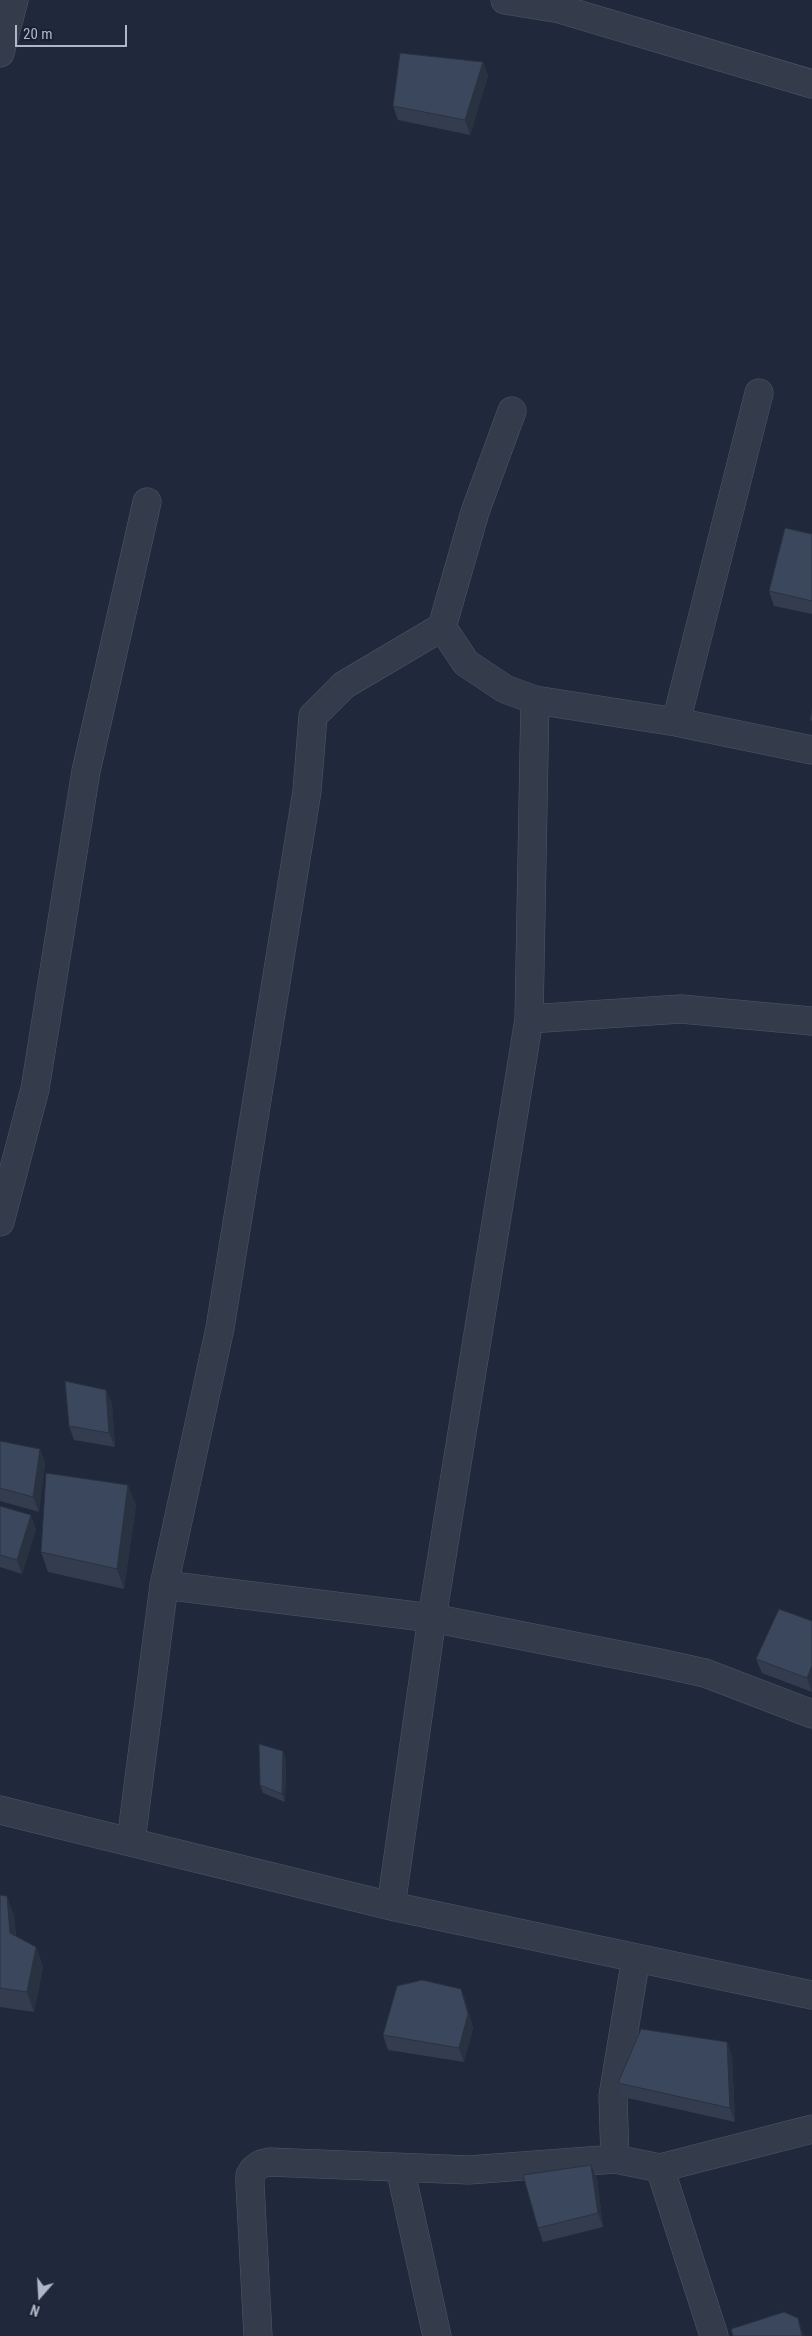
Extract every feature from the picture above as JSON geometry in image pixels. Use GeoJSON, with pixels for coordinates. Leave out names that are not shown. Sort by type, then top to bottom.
{"type":"FeatureCollection","features":[{"type":"Feature","properties":{"kind":"street"},"geometry":{"type":"LineString","coordinates":[[0,53],[14,0]]}},
{"type":"Feature","properties":{"kind":"street"},"geometry":{"type":"LineString","coordinates":[[505,0],[561,4],[812,84]]}},
{"type":"Feature","properties":{"kind":"street"},"geometry":{"type":"LineString","coordinates":[[676,722],[759,393]]}},
{"type":"Feature","properties":{"kind":"street"},"geometry":{"type":"LineString","coordinates":[[131,1841],[164,1586],[220,1328],[307,791],[313,716],[344,685],[442,627],[475,512],[512,411]]}},
{"type":"Feature","properties":{"kind":"street"},"geometry":{"type":"LineString","coordinates":[[0,1222],[35,1089],[86,771],[147,502]]}},
{"type":"Feature","properties":{"kind":"street"},"geometry":{"type":"LineString","coordinates":[[442,627],[466,663],[505,689],[535,700],[676,722],[812,750]]}},
{"type":"Feature","properties":{"kind":"street"},"geometry":{"type":"LineString","coordinates":[[391,1906],[432,1618],[528,1019],[535,700]]}},
{"type":"Feature","properties":{"kind":"street"},"geometry":{"type":"LineString","coordinates":[[528,1019],[681,1009],[812,1021]]}},
{"type":"Feature","properties":{"kind":"street"},"geometry":{"type":"LineString","coordinates":[[164,1586],[432,1618],[705,1673],[812,1714]]}},
{"type":"Feature","properties":{"kind":"street"},"geometry":{"type":"LineString","coordinates":[[0,1810],[391,1906],[812,1995]]}},
{"type":"Feature","properties":{"kind":"street"},"geometry":{"type":"LineString","coordinates":[[615,2159],[613,2096],[636,1958]]}},
{"type":"Feature","properties":{"kind":"street"},"geometry":{"type":"LineString","coordinates":[[258,2336],[250,2175],[254,2169],[269,2162],[469,2170],[615,2159],[660,2168],[812,2130]]}},
{"type":"Feature","properties":{"kind":"street"},"geometry":{"type":"LineString","coordinates":[[400,2168],[437,2336]]}},
{"type":"Feature","properties":{"kind":"street"},"geometry":{"type":"LineString","coordinates":[[660,2168],[714,2336]]}},
{"type":"Feature","properties":{"kind":"building"},"geometry":{"type":"Polygon","coordinates":[[[400,53],[483,62],[465,120],[393,106],[400,53]]]}},
{"type":"Feature","properties":{"kind":"building"},"geometry":{"type":"Polygon","coordinates":[[[785,528],[812,534],[812,601],[769,591],[785,528]]]}},
{"type":"Feature","properties":{"kind":"building"},"geometry":{"type":"Polygon","coordinates":[[[65,1381],[106,1390],[109,1433],[69,1426],[65,1381]]]}},
{"type":"Feature","properties":{"kind":"building"},"geometry":{"type":"Polygon","coordinates":[[[0,1441],[40,1449],[33,1497],[0,1488],[0,1441]]]}},
{"type":"Feature","properties":{"kind":"building"},"geometry":{"type":"Polygon","coordinates":[[[46,1473],[128,1485],[117,1569],[41,1552],[46,1473]]]}},
{"type":"Feature","properties":{"kind":"building"},"geometry":{"type":"Polygon","coordinates":[[[0,1506],[31,1515],[17,1560],[0,1555],[0,1506]]]}},
{"type":"Feature","properties":{"kind":"building"},"geometry":{"type":"Polygon","coordinates":[[[779,1609],[812,1621],[812,1666],[807,1678],[756,1659],[779,1609]]]}},
{"type":"Feature","properties":{"kind":"building"},"geometry":{"type":"Polygon","coordinates":[[[259,1744],[283,1751],[282,1794],[260,1785],[259,1744]]]}},
{"type":"Feature","properties":{"kind":"building"},"geometry":{"type":"Polygon","coordinates":[[[0,1895],[7,1896],[10,1933],[36,1947],[27,1992],[0,1988],[0,1895]]]}},
{"type":"Feature","properties":{"kind":"building"},"geometry":{"type":"Polygon","coordinates":[[[422,1980],[461,1989],[468,2014],[459,2048],[383,2035],[397,1986],[422,1980]]]}},
{"type":"Feature","properties":{"kind":"building"},"geometry":{"type":"Polygon","coordinates":[[[641,2029],[727,2042],[730,2108],[618,2083],[641,2029]]]}},
{"type":"Feature","properties":{"kind":"building"},"geometry":{"type":"Polygon","coordinates":[[[591,2165],[598,2213],[538,2228],[523,2175],[591,2165]]]}},
{"type":"Feature","properties":{"kind":"building"},"geometry":{"type":"Polygon","coordinates":[[[784,2312],[798,2318],[802,2336],[733,2336],[731,2329],[784,2312]]]}}]}
